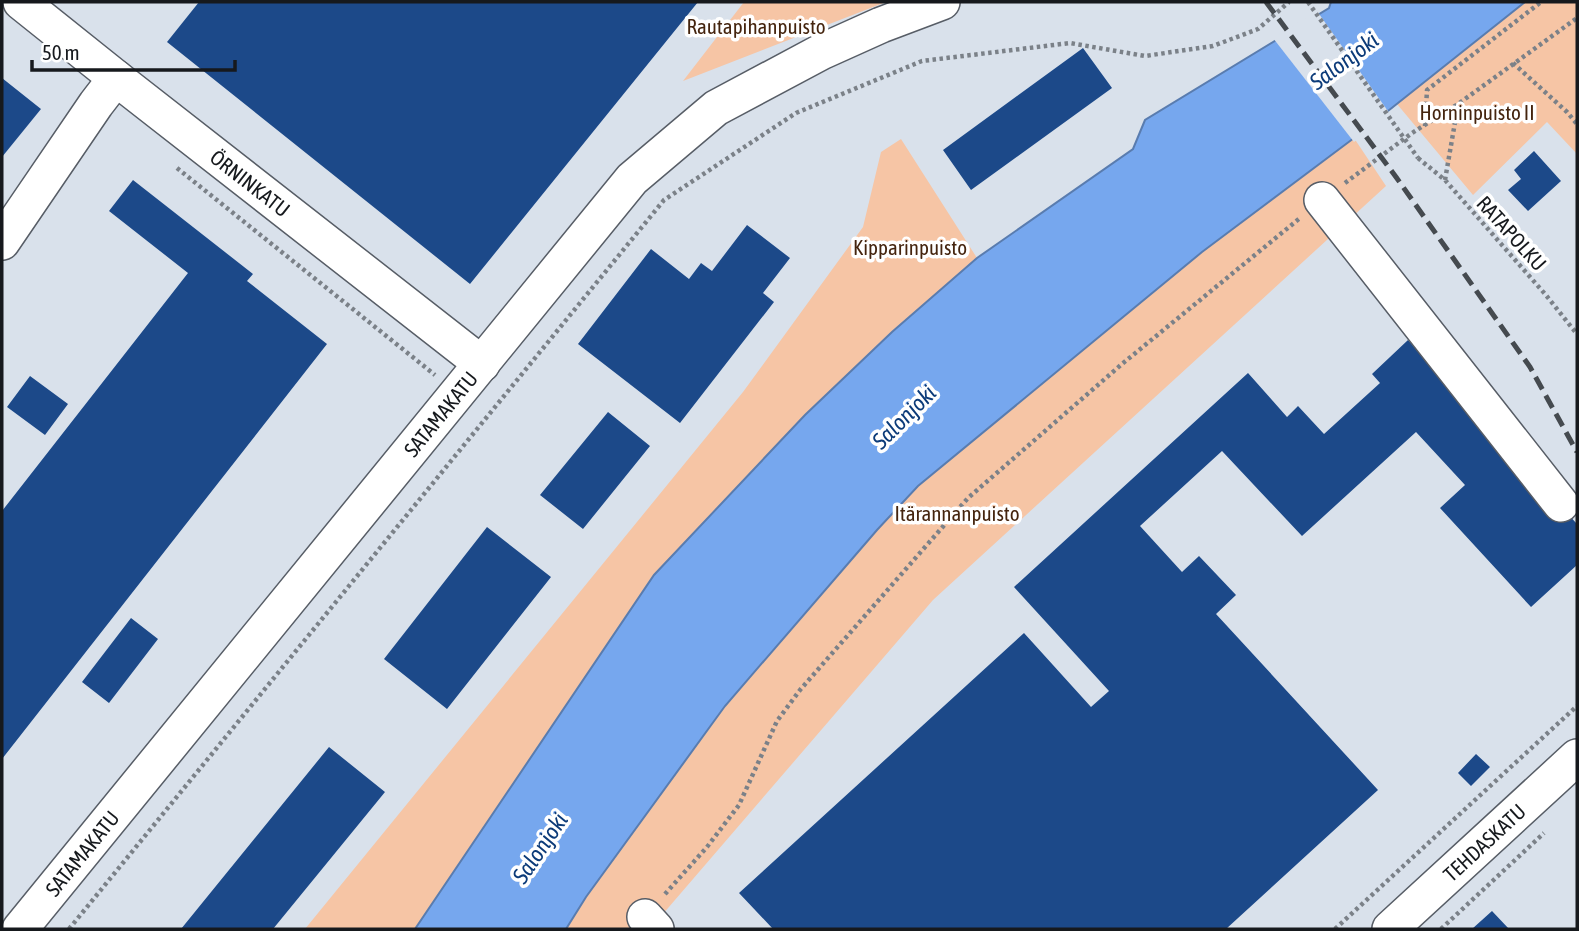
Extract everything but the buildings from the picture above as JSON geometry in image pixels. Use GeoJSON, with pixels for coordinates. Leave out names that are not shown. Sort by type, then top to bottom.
{"type":"FeatureCollection","features":[{"type":"Feature","properties":{"kind":"street","name":"ÖRNINKATU"},"geometry":{"type":"LineString","coordinates":[[21,2],[482,364]]}},
{"type":"Feature","properties":{"kind":"street","name":"SATAMAKATU"},"geometry":{"type":"LineString","coordinates":[[20,929],[632,179],[716,108],[821,52],[942,2]]}},
{"type":"Feature","properties":{"kind":"street"},"geometry":{"type":"LineString","coordinates":[[2,242],[116,78]]}},
{"type":"Feature","properties":{"kind":"street"},"geometry":{"type":"LineString","coordinates":[[1322,200],[1561,504]]}},
{"type":"Feature","properties":{"kind":"street","name":"TEHDASKATU"},"geometry":{"type":"LineString","coordinates":[[1390,929],[1577,757]]}},
{"type":"Feature","properties":{"kind":"path"},"geometry":{"type":"LineString","coordinates":[[69,929],[664,200],[796,113],[922,61],[1070,43],[1145,56],[1213,47],[1258,29],[1289,2]]}},
{"type":"Feature","properties":{"kind":"path","name":"RATAPOLKU"},"geometry":{"type":"LineString","coordinates":[[1308,2],[1418,158],[1445,180],[1577,334]]}},
{"type":"Feature","properties":{"kind":"path"},"geometry":{"type":"LineString","coordinates":[[1424,126],[1427,90],[1541,2]]}},
{"type":"Feature","properties":{"kind":"path"},"geometry":{"type":"LineString","coordinates":[[651,923],[738,805],[777,721],[800,690],[968,498],[1122,364],[1322,200],[1412,133],[1458,104],[1577,18]]}},
{"type":"Feature","properties":{"kind":"path"},"geometry":{"type":"LineString","coordinates":[[1513,63],[1577,124]]}},
{"type":"Feature","properties":{"kind":"path"},"geometry":{"type":"LineString","coordinates":[[1445,180],[1458,104]]}},
{"type":"Feature","properties":{"kind":"path"},"geometry":{"type":"LineString","coordinates":[[171,163],[458,393]]}},
{"type":"Feature","properties":{"kind":"path"},"geometry":{"type":"LineString","coordinates":[[1335,929],[1577,706]]}},
{"type":"Feature","properties":{"kind":"path"},"geometry":{"type":"LineString","coordinates":[[1441,929],[1548,829]]}},
{"type":"Feature","properties":{"kind":"green space","name":"Rautapihanpuisto"},"geometry":{"type":"Polygon","coordinates":[[[744,2],[886,2],[683,81],[744,2]]]}},
{"type":"Feature","properties":{"kind":"green space","name":"Horninpuisto II"},"geometry":{"type":"Polygon","coordinates":[[[1525,2],[1577,2],[1577,154],[1547,122],[1473,195],[1397,104],[1525,2]]]}},
{"type":"Feature","properties":{"kind":"green space","name":"Itärannanpuisto"},"geometry":{"type":"Polygon","coordinates":[[[1354,138],[1386,186],[933,600],[650,929],[566,929],[586,897],[725,706],[918,486],[1202,252],[1354,138]]]}},
{"type":"Feature","properties":{"kind":"green space","name":"Kipparinpuisto"},"geometry":{"type":"Polygon","coordinates":[[[901,139],[977,258],[892,332],[805,415],[654,575],[415,929],[305,929],[743,392],[863,227],[881,152],[901,139]]]}},
{"type":"Feature","properties":{"kind":"water","name":"Salonjoki"},"geometry":{"type":"Polygon","coordinates":[[[1331,2],[1525,2],[1354,138],[1202,252],[918,486],[725,706],[586,897],[566,929],[415,929],[654,575],[805,415],[892,332],[977,258],[1133,149],[1145,120],[1329,8],[1331,2]]]}},
{"type":"Feature","properties":{"kind":"pier"},"geometry":{"type":"Polygon","coordinates":[[[1317,11],[1390,114],[1354,142],[1273,38],[1317,11]]]}},
{"type":"Feature","properties":{"kind":"railway"},"geometry":{"type":"LineString","coordinates":[[1266,2],[1396,177],[1530,367],[1577,452]]}}]}
